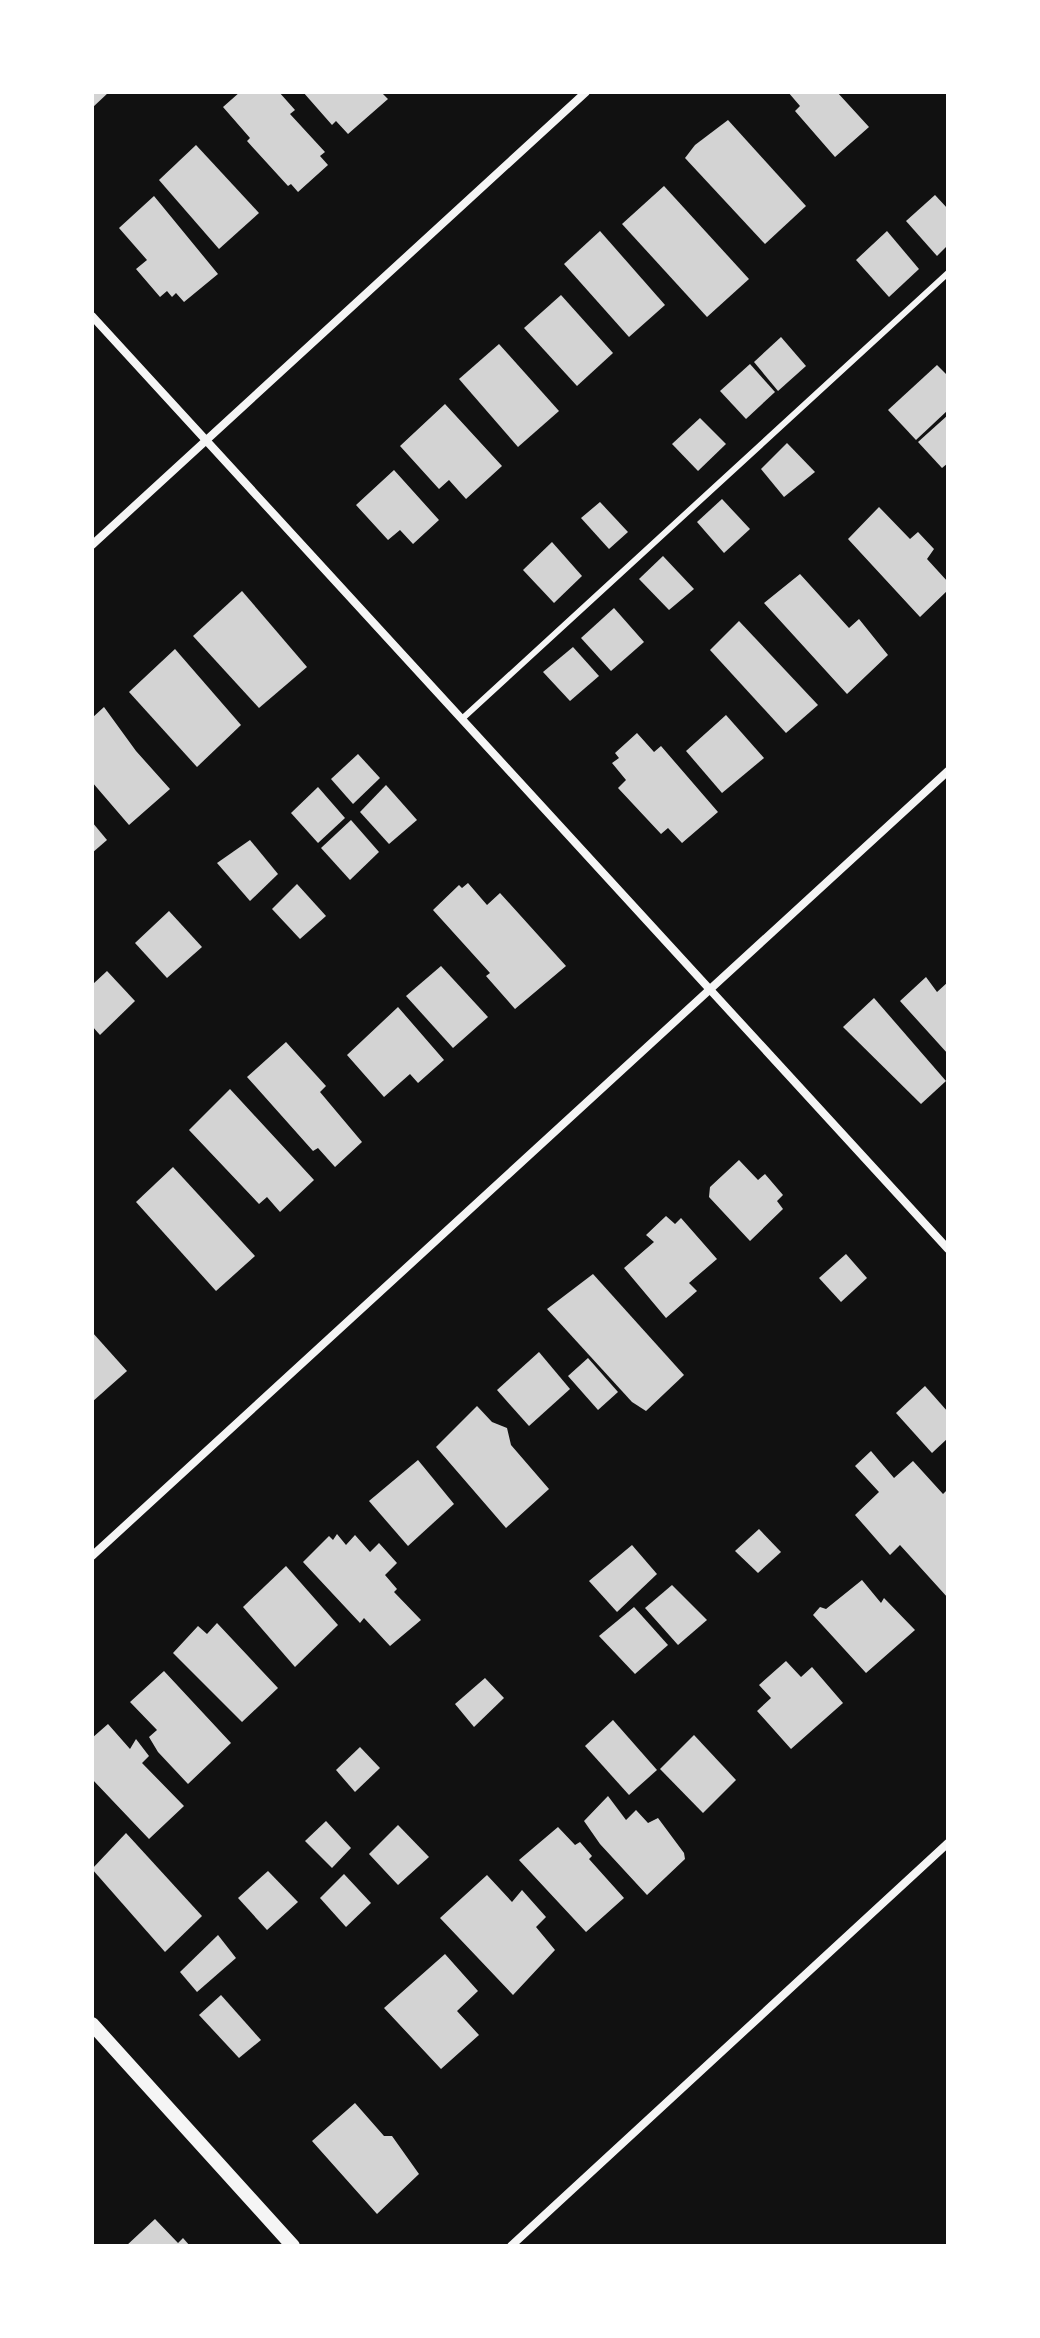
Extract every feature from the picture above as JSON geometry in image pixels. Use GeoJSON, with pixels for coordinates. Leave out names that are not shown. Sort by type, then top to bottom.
{"type":"FeatureCollection","features":[{"type":"Feature","properties":{"kind":"street"},"geometry":{"type":"LineString","coordinates":[[92,545],[586,92]]}},
{"type":"Feature","properties":{"kind":"street"},"geometry":{"type":"LineString","coordinates":[[92,316],[712,988],[948,1249]]}},
{"type":"Feature","properties":{"kind":"street"},"geometry":{"type":"LineString","coordinates":[[92,1556],[948,771]]}},
{"type":"Feature","properties":{"kind":"street"},"geometry":{"type":"LineString","coordinates":[[511,2246],[948,1843]]}},
{"type":"Feature","properties":{"kind":"street"},"geometry":{"type":"LineString","coordinates":[[92,2024],[293,2246]]}},
{"type":"Feature","properties":{"kind":"lane"},"geometry":{"type":"LineString","coordinates":[[463,718],[948,273]]}},
{"type":"Feature","properties":{"kind":"building"},"geometry":{"type":"Polygon","coordinates":[[[92,92],[109,92],[92,108],[92,92]]]}},
{"type":"Feature","properties":{"kind":"building"},"geometry":{"type":"Polygon","coordinates":[[[240,92],[279,92],[295,110],[290,114],[325,152],[320,156],[328,165],[298,192],[291,184],[288,186],[247,141],[250,138],[223,107],[240,92]]]}},
{"type":"Feature","properties":{"kind":"building"},"geometry":{"type":"Polygon","coordinates":[[[303,92],[381,92],[388,99],[348,134],[336,121],[332,125],[303,92]]]}},
{"type":"Feature","properties":{"kind":"building"},"geometry":{"type":"Polygon","coordinates":[[[788,92],[837,92],[869,127],[835,157],[795,111],[800,106],[788,92]]]}},
{"type":"Feature","properties":{"kind":"building"},"geometry":{"type":"Polygon","coordinates":[[[728,120],[806,206],[765,244],[685,158],[695,145],[728,120]]]}},
{"type":"Feature","properties":{"kind":"building"},"geometry":{"type":"Polygon","coordinates":[[[196,145],[259,213],[219,249],[159,180],[196,145]]]}},
{"type":"Feature","properties":{"kind":"building"},"geometry":{"type":"Polygon","coordinates":[[[664,186],[749,279],[707,317],[622,224],[664,186]]]}},
{"type":"Feature","properties":{"kind":"building"},"geometry":{"type":"Polygon","coordinates":[[[935,195],[948,209],[948,245],[937,256],[906,221],[935,195]]]}},
{"type":"Feature","properties":{"kind":"building"},"geometry":{"type":"Polygon","coordinates":[[[154,196],[218,274],[184,302],[176,293],[172,297],[167,291],[160,297],[136,269],[147,260],[119,228],[154,196]]]}},
{"type":"Feature","properties":{"kind":"building"},"geometry":{"type":"Polygon","coordinates":[[[600,231],[665,305],[629,337],[564,264],[600,231]]]}},
{"type":"Feature","properties":{"kind":"building"},"geometry":{"type":"Polygon","coordinates":[[[887,231],[919,269],[889,297],[856,260],[887,231]]]}},
{"type":"Feature","properties":{"kind":"building"},"geometry":{"type":"Polygon","coordinates":[[[561,295],[613,353],[577,386],[524,328],[561,295]]]}},
{"type":"Feature","properties":{"kind":"building"},"geometry":{"type":"Polygon","coordinates":[[[781,337],[806,366],[778,391],[754,362],[781,337]]]}},
{"type":"Feature","properties":{"kind":"building"},"geometry":{"type":"Polygon","coordinates":[[[499,344],[559,411],[518,447],[459,379],[499,344]]]}},
{"type":"Feature","properties":{"kind":"building"},"geometry":{"type":"Polygon","coordinates":[[[750,364],[775,392],[746,419],[720,391],[750,364]]]}},
{"type":"Feature","properties":{"kind":"building"},"geometry":{"type":"Polygon","coordinates":[[[937,365],[948,376],[948,410],[916,440],[888,410],[937,365]]]}},
{"type":"Feature","properties":{"kind":"building"},"geometry":{"type":"Polygon","coordinates":[[[445,404],[502,466],[466,499],[449,480],[439,489],[400,446],[445,404]]]}},
{"type":"Feature","properties":{"kind":"building"},"geometry":{"type":"Polygon","coordinates":[[[948,415],[948,463],[942,468],[918,442],[948,415]]]}},
{"type":"Feature","properties":{"kind":"building"},"geometry":{"type":"Polygon","coordinates":[[[700,418],[726,444],[698,471],[672,444],[700,418]]]}},
{"type":"Feature","properties":{"kind":"building"},"geometry":{"type":"Polygon","coordinates":[[[787,443],[815,472],[784,497],[761,469],[787,443]]]}},
{"type":"Feature","properties":{"kind":"building"},"geometry":{"type":"Polygon","coordinates":[[[394,470],[439,520],[413,544],[400,530],[388,540],[356,505],[394,470]]]}},
{"type":"Feature","properties":{"kind":"building"},"geometry":{"type":"Polygon","coordinates":[[[722,499],[750,529],[724,553],[697,522],[722,499]]]}},
{"type":"Feature","properties":{"kind":"building"},"geometry":{"type":"Polygon","coordinates":[[[600,502],[628,532],[609,549],[581,518],[600,502]]]}},
{"type":"Feature","properties":{"kind":"building"},"geometry":{"type":"Polygon","coordinates":[[[879,507],[910,539],[918,532],[934,549],[927,559],[948,582],[948,590],[920,617],[848,539],[879,507]]]}},
{"type":"Feature","properties":{"kind":"building"},"geometry":{"type":"Polygon","coordinates":[[[552,542],[582,576],[554,603],[523,570],[552,542]]]}},
{"type":"Feature","properties":{"kind":"building"},"geometry":{"type":"Polygon","coordinates":[[[663,556],[694,589],[669,610],[639,579],[663,556]]]}},
{"type":"Feature","properties":{"kind":"building"},"geometry":{"type":"Polygon","coordinates":[[[800,574],[849,628],[859,619],[888,655],[847,694],[764,603],[800,574]]]}},
{"type":"Feature","properties":{"kind":"building"},"geometry":{"type":"Polygon","coordinates":[[[242,591],[307,667],[259,708],[193,636],[242,591]]]}},
{"type":"Feature","properties":{"kind":"building"},"geometry":{"type":"Polygon","coordinates":[[[614,608],[644,642],[611,671],[581,638],[614,608]]]}},
{"type":"Feature","properties":{"kind":"building"},"geometry":{"type":"Polygon","coordinates":[[[739,621],[818,705],[786,733],[710,650],[739,621]]]}},
{"type":"Feature","properties":{"kind":"building"},"geometry":{"type":"Polygon","coordinates":[[[573,647],[599,676],[570,701],[543,672],[573,647]]]}},
{"type":"Feature","properties":{"kind":"building"},"geometry":{"type":"Polygon","coordinates":[[[175,649],[241,725],[197,767],[129,692],[175,649]]]}},
{"type":"Feature","properties":{"kind":"building"},"geometry":{"type":"Polygon","coordinates":[[[104,707],[136,751],[170,789],[129,825],[92,782],[92,718],[104,707]]]}},
{"type":"Feature","properties":{"kind":"building"},"geometry":{"type":"Polygon","coordinates":[[[726,715],[764,758],[722,793],[686,751],[726,715]]]}},
{"type":"Feature","properties":{"kind":"building"},"geometry":{"type":"Polygon","coordinates":[[[637,733],[654,752],[661,746],[718,812],[682,843],[668,828],[661,834],[618,788],[626,780],[612,763],[619,758],[615,753],[637,733]]]}},
{"type":"Feature","properties":{"kind":"building"},"geometry":{"type":"Polygon","coordinates":[[[358,754],[380,778],[353,804],[331,779],[358,754]]]}},
{"type":"Feature","properties":{"kind":"building"},"geometry":{"type":"Polygon","coordinates":[[[386,785],[417,820],[389,844],[360,812],[386,785]]]}},
{"type":"Feature","properties":{"kind":"building"},"geometry":{"type":"Polygon","coordinates":[[[318,787],[345,818],[318,843],[291,813],[318,787]]]}},
{"type":"Feature","properties":{"kind":"building"},"geometry":{"type":"Polygon","coordinates":[[[351,820],[379,852],[350,880],[321,848],[351,820]]]}},
{"type":"Feature","properties":{"kind":"building"},"geometry":{"type":"Polygon","coordinates":[[[92,822],[107,840],[92,853],[92,822]]]}},
{"type":"Feature","properties":{"kind":"building"},"geometry":{"type":"Polygon","coordinates":[[[250,840],[278,874],[250,901],[217,863],[250,840]]]}},
{"type":"Feature","properties":{"kind":"building"},"geometry":{"type":"Polygon","coordinates":[[[468,883],[487,905],[500,893],[566,966],[515,1009],[486,976],[490,973],[433,910],[459,885],[462,888],[468,883]]]}},
{"type":"Feature","properties":{"kind":"building"},"geometry":{"type":"Polygon","coordinates":[[[297,884],[326,916],[300,939],[272,909],[297,884]]]}},
{"type":"Feature","properties":{"kind":"building"},"geometry":{"type":"Polygon","coordinates":[[[169,911],[202,947],[167,978],[135,943],[169,911]]]}},
{"type":"Feature","properties":{"kind":"building"},"geometry":{"type":"Polygon","coordinates":[[[441,966],[488,1017],[453,1048],[406,996],[441,966]]]}},
{"type":"Feature","properties":{"kind":"building"},"geometry":{"type":"Polygon","coordinates":[[[107,971],[135,1001],[100,1035],[92,1026],[92,985],[107,971]]]}},
{"type":"Feature","properties":{"kind":"building"},"geometry":{"type":"Polygon","coordinates":[[[926,977],[937,992],[948,982],[948,1054],[900,1001],[926,977]]]}},
{"type":"Feature","properties":{"kind":"building"},"geometry":{"type":"Polygon","coordinates":[[[874,998],[946,1081],[921,1104],[843,1027],[874,998]]]}},
{"type":"Feature","properties":{"kind":"building"},"geometry":{"type":"Polygon","coordinates":[[[398,1007],[444,1060],[418,1083],[410,1074],[384,1097],[347,1055],[398,1007]]]}},
{"type":"Feature","properties":{"kind":"building"},"geometry":{"type":"Polygon","coordinates":[[[286,1042],[326,1086],[320,1092],[362,1142],[335,1167],[318,1148],[313,1151],[247,1077],[286,1042]]]}},
{"type":"Feature","properties":{"kind":"building"},"geometry":{"type":"Polygon","coordinates":[[[230,1089],[314,1180],[280,1212],[267,1197],[259,1204],[189,1130],[230,1089]]]}},
{"type":"Feature","properties":{"kind":"building"},"geometry":{"type":"Polygon","coordinates":[[[739,1160],[758,1180],[765,1174],[783,1195],[777,1201],[783,1209],[750,1241],[709,1197],[710,1187],[739,1160]]]}},
{"type":"Feature","properties":{"kind":"building"},"geometry":{"type":"Polygon","coordinates":[[[173,1167],[255,1256],[216,1291],[136,1202],[173,1167]]]}},
{"type":"Feature","properties":{"kind":"building"},"geometry":{"type":"Polygon","coordinates":[[[666,1216],[675,1224],[681,1218],[717,1259],[689,1283],[697,1291],[666,1318],[624,1268],[654,1242],[646,1235],[666,1216]]]}},
{"type":"Feature","properties":{"kind":"building"},"geometry":{"type":"Polygon","coordinates":[[[846,1254],[867,1278],[841,1302],[819,1278],[846,1254]]]}},
{"type":"Feature","properties":{"kind":"building"},"geometry":{"type":"Polygon","coordinates":[[[593,1274],[684,1375],[646,1411],[632,1402],[547,1309],[593,1274]]]}},
{"type":"Feature","properties":{"kind":"building"},"geometry":{"type":"Polygon","coordinates":[[[92,1332],[127,1371],[92,1402],[92,1332]]]}},
{"type":"Feature","properties":{"kind":"building"},"geometry":{"type":"Polygon","coordinates":[[[539,1352],[570,1389],[529,1426],[497,1390],[539,1352]]]}},
{"type":"Feature","properties":{"kind":"building"},"geometry":{"type":"Polygon","coordinates":[[[588,1358],[618,1392],[598,1410],[568,1376],[588,1358]]]}},
{"type":"Feature","properties":{"kind":"building"},"geometry":{"type":"Polygon","coordinates":[[[925,1386],[948,1412],[948,1438],[932,1453],[896,1413],[925,1386]]]}},
{"type":"Feature","properties":{"kind":"building"},"geometry":{"type":"Polygon","coordinates":[[[477,1406],[492,1422],[507,1428],[511,1445],[549,1489],[506,1528],[436,1447],[477,1406]]]}},
{"type":"Feature","properties":{"kind":"building"},"geometry":{"type":"Polygon","coordinates":[[[871,1451],[894,1478],[913,1461],[943,1494],[948,1489],[948,1598],[900,1545],[890,1555],[855,1515],[879,1492],[855,1466],[871,1451]]]}},
{"type":"Feature","properties":{"kind":"building"},"geometry":{"type":"Polygon","coordinates":[[[418,1460],[454,1504],[408,1546],[369,1501],[418,1460]]]}},
{"type":"Feature","properties":{"kind":"building"},"geometry":{"type":"Polygon","coordinates":[[[759,1529],[781,1552],[758,1573],[735,1551],[759,1529]]]}},
{"type":"Feature","properties":{"kind":"building"},"geometry":{"type":"Polygon","coordinates":[[[337,1534],[346,1545],[355,1535],[370,1552],[379,1543],[397,1563],[385,1575],[397,1589],[394,1592],[421,1620],[390,1646],[364,1618],[360,1623],[303,1562],[329,1536],[333,1540],[337,1534]]]}},
{"type":"Feature","properties":{"kind":"building"},"geometry":{"type":"Polygon","coordinates":[[[632,1545],[657,1574],[617,1612],[589,1581],[632,1545]]]}},
{"type":"Feature","properties":{"kind":"building"},"geometry":{"type":"Polygon","coordinates":[[[286,1566],[338,1625],[295,1667],[243,1607],[286,1566]]]}},
{"type":"Feature","properties":{"kind":"building"},"geometry":{"type":"Polygon","coordinates":[[[862,1580],[881,1603],[884,1598],[915,1630],[866,1673],[813,1615],[820,1607],[826,1609],[862,1580]]]}},
{"type":"Feature","properties":{"kind":"building"},"geometry":{"type":"Polygon","coordinates":[[[672,1585],[707,1620],[678,1645],[645,1608],[672,1585]]]}},
{"type":"Feature","properties":{"kind":"building"},"geometry":{"type":"Polygon","coordinates":[[[634,1607],[668,1645],[635,1674],[599,1636],[634,1607]]]}},
{"type":"Feature","properties":{"kind":"building"},"geometry":{"type":"Polygon","coordinates":[[[217,1623],[278,1688],[242,1722],[173,1653],[198,1626],[207,1634],[217,1623]]]}},
{"type":"Feature","properties":{"kind":"building"},"geometry":{"type":"Polygon","coordinates":[[[786,1661],[801,1677],[812,1667],[843,1703],[791,1749],[757,1711],[771,1698],[759,1685],[786,1661]]]}},
{"type":"Feature","properties":{"kind":"building"},"geometry":{"type":"Polygon","coordinates":[[[164,1671],[231,1743],[188,1784],[158,1752],[149,1737],[157,1730],[130,1702],[164,1671]]]}},
{"type":"Feature","properties":{"kind":"building"},"geometry":{"type":"Polygon","coordinates":[[[485,1678],[504,1698],[474,1727],[455,1704],[485,1678]]]}},
{"type":"Feature","properties":{"kind":"building"},"geometry":{"type":"Polygon","coordinates":[[[613,1720],[657,1770],[629,1795],[585,1746],[613,1720]]]}},
{"type":"Feature","properties":{"kind":"building"},"geometry":{"type":"Polygon","coordinates":[[[108,1724],[130,1749],[136,1739],[149,1756],[142,1763],[184,1806],[149,1839],[92,1779],[92,1738],[108,1724]]]}},
{"type":"Feature","properties":{"kind":"building"},"geometry":{"type":"Polygon","coordinates":[[[694,1735],[736,1780],[703,1813],[660,1769],[694,1735]]]}},
{"type":"Feature","properties":{"kind":"building"},"geometry":{"type":"Polygon","coordinates":[[[360,1747],[380,1768],[355,1792],[336,1770],[360,1747]]]}},
{"type":"Feature","properties":{"kind":"building"},"geometry":{"type":"Polygon","coordinates":[[[608,1796],[626,1820],[636,1810],[648,1823],[658,1818],[684,1853],[685,1859],[647,1895],[600,1844],[584,1821],[608,1796]]]}},
{"type":"Feature","properties":{"kind":"building"},"geometry":{"type":"Polygon","coordinates":[[[326,1821],[351,1848],[332,1868],[305,1841],[326,1821]]]}},
{"type":"Feature","properties":{"kind":"building"},"geometry":{"type":"Polygon","coordinates":[[[398,1825],[429,1857],[398,1885],[369,1854],[398,1825]]]}},
{"type":"Feature","properties":{"kind":"building"},"geometry":{"type":"Polygon","coordinates":[[[558,1827],[575,1845],[580,1842],[592,1856],[589,1859],[624,1898],[586,1932],[519,1860],[558,1827]]]}},
{"type":"Feature","properties":{"kind":"building"},"geometry":{"type":"Polygon","coordinates":[[[126,1833],[202,1916],[165,1952],[92,1869],[126,1833]]]}},
{"type":"Feature","properties":{"kind":"building"},"geometry":{"type":"Polygon","coordinates":[[[268,1871],[298,1902],[267,1930],[238,1898],[268,1871]]]}},
{"type":"Feature","properties":{"kind":"building"},"geometry":{"type":"Polygon","coordinates":[[[344,1874],[371,1903],[346,1927],[320,1898],[344,1874]]]}},
{"type":"Feature","properties":{"kind":"building"},"geometry":{"type":"Polygon","coordinates":[[[487,1875],[512,1902],[522,1890],[546,1917],[536,1927],[555,1950],[513,1995],[440,1918],[487,1875]]]}},
{"type":"Feature","properties":{"kind":"building"},"geometry":{"type":"Polygon","coordinates":[[[218,1935],[236,1958],[197,1992],[180,1972],[218,1935]]]}},
{"type":"Feature","properties":{"kind":"building"},"geometry":{"type":"Polygon","coordinates":[[[445,1954],[478,1991],[457,2011],[479,2035],[441,2069],[384,2008],[445,1954]]]}},
{"type":"Feature","properties":{"kind":"building"},"geometry":{"type":"Polygon","coordinates":[[[221,1995],[261,2040],[239,2058],[199,2015],[221,1995]]]}},
{"type":"Feature","properties":{"kind":"building"},"geometry":{"type":"Polygon","coordinates":[[[355,2103],[384,2136],[392,2136],[419,2174],[377,2214],[312,2141],[355,2103]]]}},
{"type":"Feature","properties":{"kind":"building"},"geometry":{"type":"Polygon","coordinates":[[[155,2219],[178,2243],[183,2238],[190,2246],[126,2246],[155,2219]]]}}]}
